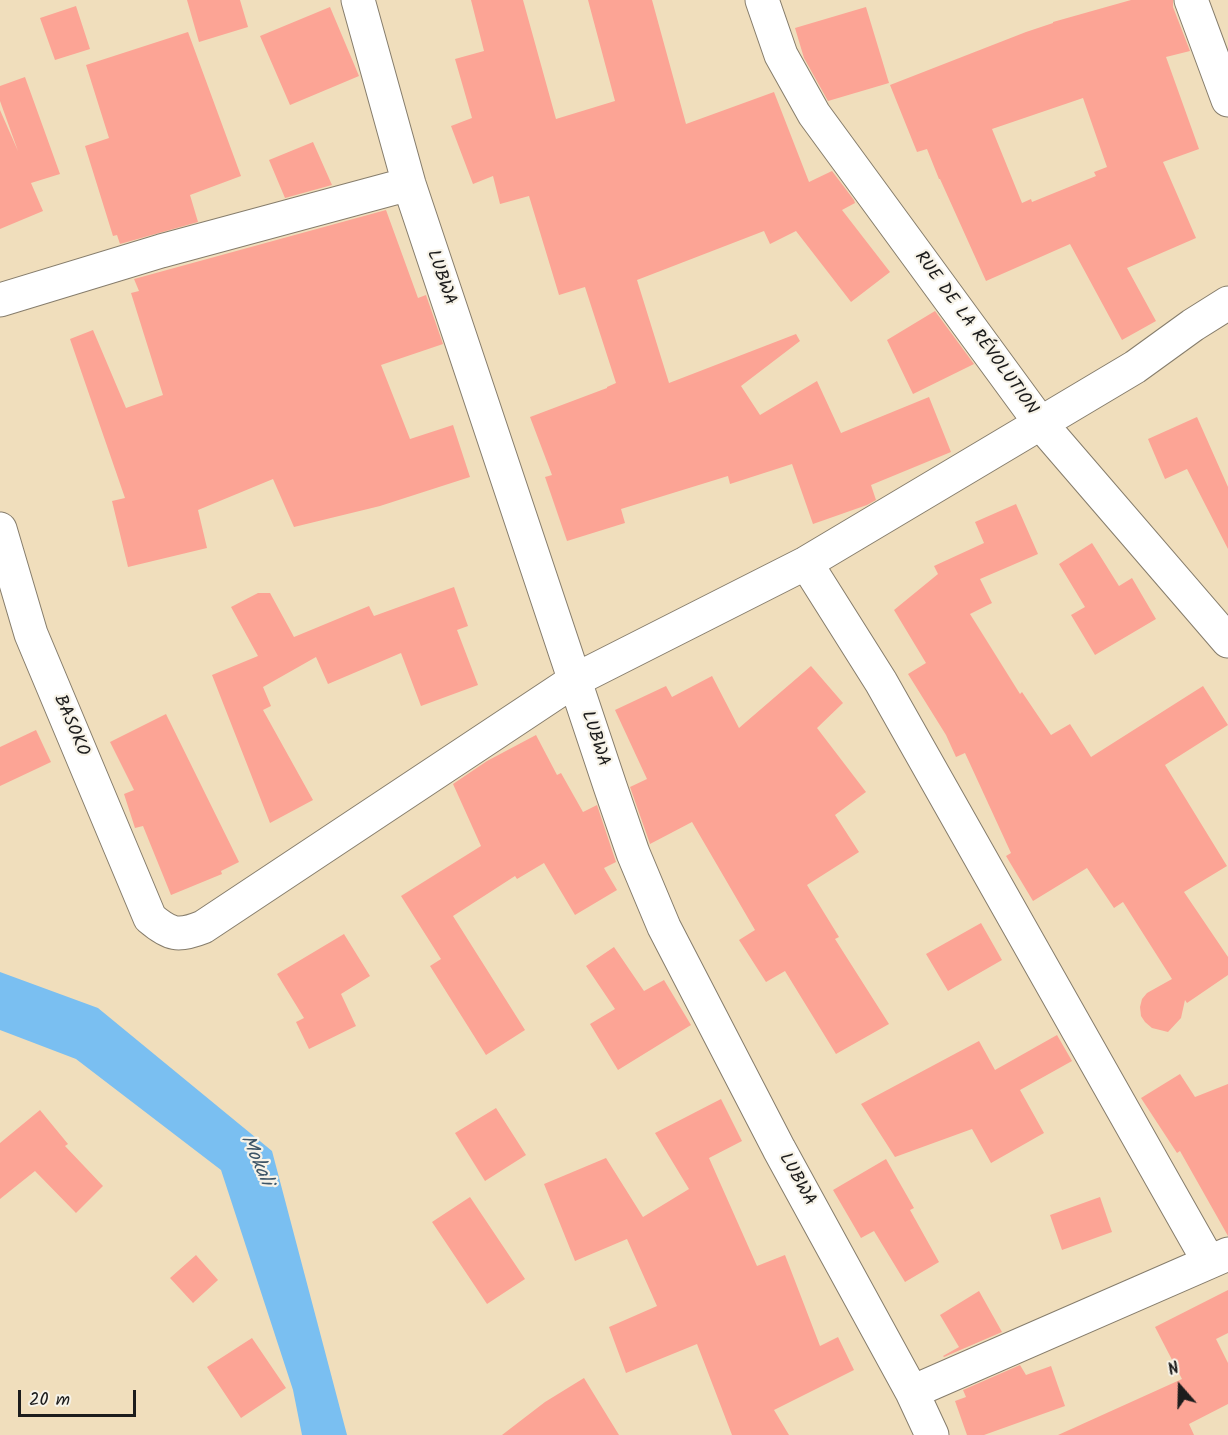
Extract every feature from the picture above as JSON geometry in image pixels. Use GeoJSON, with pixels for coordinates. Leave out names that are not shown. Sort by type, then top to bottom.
{"type":"FeatureCollection","features":[{"type":"Feature","properties":{"kind":"street","name":"LUBWA"},"geometry":{"type":"LineString","coordinates":[[358,0],[409,184],[633,853],[664,927],[779,1149],[912,1392],[932,1435]]}},
{"type":"Feature","properties":{"kind":"street","name":"RUE DE LA RÉVOLUTION"},"geometry":{"type":"LineString","coordinates":[[762,0],[781,55],[814,114],[1041,424],[1228,641]]}},
{"type":"Feature","properties":{"kind":"street"},"geometry":{"type":"LineString","coordinates":[[1191,0],[1228,100]]}},
{"type":"Feature","properties":{"kind":"street"},"geometry":{"type":"LineString","coordinates":[[0,300],[161,251],[409,184]]}},
{"type":"Feature","properties":{"kind":"street"},"geometry":{"type":"LineString","coordinates":[[575,680],[806,563],[1135,367],[1228,303]]}},
{"type":"Feature","properties":{"kind":"street","name":"BASOKO"},"geometry":{"type":"LineString","coordinates":[[0,529],[31,634],[150,918],[164,930],[177,934],[190,933],[203,927],[575,680]]}},
{"type":"Feature","properties":{"kind":"street"},"geometry":{"type":"LineString","coordinates":[[806,563],[882,682],[1219,1258],[912,1392]]}},
{"type":"Feature","properties":{"kind":"water","name":"Mokali"},"geometry":{"type":"Polygon","coordinates":[[[0,972],[98,1008],[272,1151],[347,1435],[302,1435],[293,1390],[221,1170],[76,1059],[0,1030],[0,972]]]}},
{"type":"Feature","properties":{"kind":"building"},"geometry":{"type":"Polygon","coordinates":[[[187,0],[240,0],[248,27],[199,42],[187,0]]]}},
{"type":"Feature","properties":{"kind":"building"},"geometry":{"type":"Polygon","coordinates":[[[471,0],[523,0],[556,119],[615,101],[588,0],[652,0],[686,124],[774,92],[809,182],[832,171],[854,200],[855,203],[842,210],[890,272],[851,302],[796,231],[770,244],[764,231],[637,280],[669,383],[796,334],[800,341],[741,386],[760,415],[817,381],[841,433],[929,397],[951,452],[871,485],[876,500],[867,505],[813,524],[792,464],[730,484],[728,476],[621,509],[625,523],[567,541],[545,477],[552,475],[530,417],[616,383],[585,287],[559,295],[529,196],[500,204],[493,176],[473,184],[451,126],[472,118],[455,59],[484,51],[471,0]]]}},
{"type":"Feature","properties":{"kind":"building"},"geometry":{"type":"Polygon","coordinates":[[[1131,0],[1173,0],[1173,7],[1190,51],[1166,57],[1199,149],[1163,162],[1196,238],[1127,268],[1156,321],[1122,340],[1070,244],[986,281],[927,149],[917,152],[890,85],[1053,22],[1131,0]],[[1083,98],[992,129],[1022,203],[1031,199],[1032,202],[1096,176],[1094,172],[1107,167],[1083,98]]]}},
{"type":"Feature","properties":{"kind":"building"},"geometry":{"type":"Polygon","coordinates":[[[76,6],[90,49],[55,60],[40,18],[76,6]]]}},
{"type":"Feature","properties":{"kind":"building"},"geometry":{"type":"Polygon","coordinates":[[[330,7],[359,76],[290,105],[260,36],[330,7]]]}},
{"type":"Feature","properties":{"kind":"building"},"geometry":{"type":"Polygon","coordinates":[[[866,7],[889,83],[828,101],[804,58],[795,28],[866,7]]]}},
{"type":"Feature","properties":{"kind":"building"},"geometry":{"type":"Polygon","coordinates":[[[188,32],[241,176],[190,195],[198,222],[120,244],[117,235],[113,236],[85,146],[109,138],[86,65],[188,32]]]}},
{"type":"Feature","properties":{"kind":"building"},"geometry":{"type":"Polygon","coordinates":[[[25,77],[60,174],[31,183],[43,211],[0,229],[0,110],[18,151],[0,101],[0,86],[25,77]]]}},
{"type":"Feature","properties":{"kind":"building"},"geometry":{"type":"Polygon","coordinates":[[[313,142],[332,185],[285,198],[269,160],[313,142]]]}},
{"type":"Feature","properties":{"kind":"building"},"geometry":{"type":"Polygon","coordinates":[[[386,210],[418,298],[426,295],[443,344],[381,365],[410,439],[453,425],[470,477],[380,506],[294,527],[273,479],[198,510],[207,548],[128,567],[112,501],[125,498],[70,339],[93,330],[126,408],[163,395],[131,293],[139,291],[134,279],[386,210]]]}},
{"type":"Feature","properties":{"kind":"building"},"geometry":{"type":"Polygon","coordinates":[[[935,311],[974,364],[913,394],[887,340],[935,311]]]}},
{"type":"Feature","properties":{"kind":"building"},"geometry":{"type":"Polygon","coordinates":[[[1197,417],[1228,487],[1228,549],[1187,469],[1165,479],[1148,439],[1197,417]]]}},
{"type":"Feature","properties":{"kind":"building"},"geometry":{"type":"Polygon","coordinates":[[[1016,504],[1038,554],[980,579],[992,603],[970,614],[1020,694],[1022,692],[1051,735],[1070,724],[1091,757],[1203,686],[1228,725],[1165,765],[1227,866],[1184,892],[1228,957],[1228,975],[1187,1003],[1185,1000],[1181,1018],[1168,1032],[1152,1028],[1145,1022],[1141,1016],[1140,1007],[1147,993],[1172,979],[1123,902],[1114,908],[1087,868],[1033,901],[1006,856],[1011,853],[965,753],[956,757],[946,735],[908,674],[926,663],[894,610],[938,574],[934,566],[984,543],[975,522],[1016,504]]]}},
{"type":"Feature","properties":{"kind":"building"},"geometry":{"type":"Polygon","coordinates":[[[1092,543],[1119,586],[1132,578],[1156,619],[1095,655],[1071,615],[1085,607],[1059,564],[1092,543]]]}},
{"type":"Feature","properties":{"kind":"building"},"geometry":{"type":"Polygon","coordinates":[[[454,587],[468,626],[457,630],[478,685],[421,706],[401,653],[328,684],[316,657],[263,687],[271,706],[263,710],[313,800],[270,823],[212,675],[258,656],[231,607],[258,593],[270,593],[294,637],[369,606],[374,616],[454,587]]]}},
{"type":"Feature","properties":{"kind":"building"},"geometry":{"type":"Polygon","coordinates":[[[811,666],[843,703],[817,728],[866,792],[835,815],[859,852],[807,885],[839,937],[835,939],[889,1024],[836,1054],[785,971],[766,982],[739,940],[755,930],[692,822],[650,844],[630,787],[647,779],[615,710],[666,686],[672,697],[712,676],[739,728],[811,666]]]}},
{"type":"Feature","properties":{"kind":"building"},"geometry":{"type":"Polygon","coordinates":[[[166,714],[239,862],[221,871],[222,874],[171,895],[143,826],[135,828],[124,794],[134,790],[110,742],[166,714]]]}},
{"type":"Feature","properties":{"kind":"building"},"geometry":{"type":"Polygon","coordinates":[[[36,730],[51,762],[0,786],[0,747],[36,730]]]}},
{"type":"Feature","properties":{"kind":"building"},"geometry":{"type":"Polygon","coordinates":[[[536,735],[557,775],[561,773],[583,812],[597,805],[616,862],[604,868],[617,890],[575,915],[544,863],[517,879],[515,876],[453,916],[525,1030],[486,1055],[430,966],[441,959],[401,896],[481,846],[453,784],[487,761],[536,735]]]}},
{"type":"Feature","properties":{"kind":"building"},"geometry":{"type":"Polygon","coordinates":[[[981,923],[1002,960],[948,991],[926,954],[981,923]]]}},
{"type":"Feature","properties":{"kind":"building"},"geometry":{"type":"Polygon","coordinates":[[[344,934],[370,976],[341,994],[356,1026],[309,1049],[296,1022],[304,1018],[277,974],[344,934]]]}},
{"type":"Feature","properties":{"kind":"building"},"geometry":{"type":"Polygon","coordinates":[[[614,947],[644,991],[664,980],[691,1025],[618,1070],[590,1024],[615,1009],[586,966],[614,947]]]}},
{"type":"Feature","properties":{"kind":"building"},"geometry":{"type":"Polygon","coordinates":[[[1057,1035],[1072,1061],[1020,1090],[1044,1133],[991,1163],[972,1129],[895,1157],[861,1104],[979,1041],[995,1070],[1057,1035]]]}},
{"type":"Feature","properties":{"kind":"building"},"geometry":{"type":"Polygon","coordinates":[[[1180,1074],[1195,1097],[1228,1084],[1228,1236],[1180,1151],[1177,1153],[1141,1098],[1180,1074]]]}},
{"type":"Feature","properties":{"kind":"building"},"geometry":{"type":"Polygon","coordinates":[[[721,1099],[742,1141],[709,1158],[757,1266],[785,1255],[820,1346],[838,1337],[854,1370],[774,1410],[789,1435],[732,1435],[697,1344],[626,1373],[609,1327],[657,1306],[627,1239],[575,1261],[544,1184],[606,1158],[643,1217],[689,1189],[655,1133],[721,1099]]]}},
{"type":"Feature","properties":{"kind":"building"},"geometry":{"type":"Polygon","coordinates":[[[496,1108],[526,1155],[485,1181],[455,1133],[496,1108]]]}},
{"type":"Feature","properties":{"kind":"building"},"geometry":{"type":"Polygon","coordinates":[[[40,1110],[68,1144],[65,1146],[103,1186],[76,1213],[35,1171],[0,1199],[0,1143],[40,1110]]]}},
{"type":"Feature","properties":{"kind":"building"},"geometry":{"type":"Polygon","coordinates":[[[886,1159],[914,1208],[910,1210],[939,1262],[905,1282],[874,1231],[861,1238],[833,1190],[886,1159]]]}},
{"type":"Feature","properties":{"kind":"building"},"geometry":{"type":"Polygon","coordinates":[[[470,1197],[525,1279],[487,1304],[432,1222],[470,1197]]]}},
{"type":"Feature","properties":{"kind":"building"},"geometry":{"type":"Polygon","coordinates":[[[1100,1197],[1112,1232],[1062,1250],[1050,1215],[1100,1197]]]}},
{"type":"Feature","properties":{"kind":"building"},"geometry":{"type":"Polygon","coordinates":[[[196,1255],[218,1280],[193,1303],[170,1278],[196,1255]]]}},
{"type":"Feature","properties":{"kind":"building"},"geometry":{"type":"Polygon","coordinates":[[[1228,1290],[1228,1333],[1216,1339],[1228,1363],[1228,1404],[1189,1424],[1194,1435],[1058,1435],[1182,1379],[1155,1327],[1228,1290]]]}},
{"type":"Feature","properties":{"kind":"building"},"geometry":{"type":"Polygon","coordinates":[[[979,1291],[1002,1332],[944,1357],[959,1347],[940,1315],[979,1291]]]}},
{"type":"Feature","properties":{"kind":"building"},"geometry":{"type":"Polygon","coordinates":[[[252,1338],[286,1388],[241,1418],[207,1367],[252,1338]]]}},
{"type":"Feature","properties":{"kind":"building"},"geometry":{"type":"Polygon","coordinates":[[[1020,1365],[1026,1375],[1051,1366],[1065,1406],[984,1435],[967,1435],[955,1401],[966,1397],[963,1390],[1020,1365]]]}},
{"type":"Feature","properties":{"kind":"building"},"geometry":{"type":"Polygon","coordinates":[[[584,1378],[619,1435],[502,1435],[545,1402],[584,1378]]]}}]}
